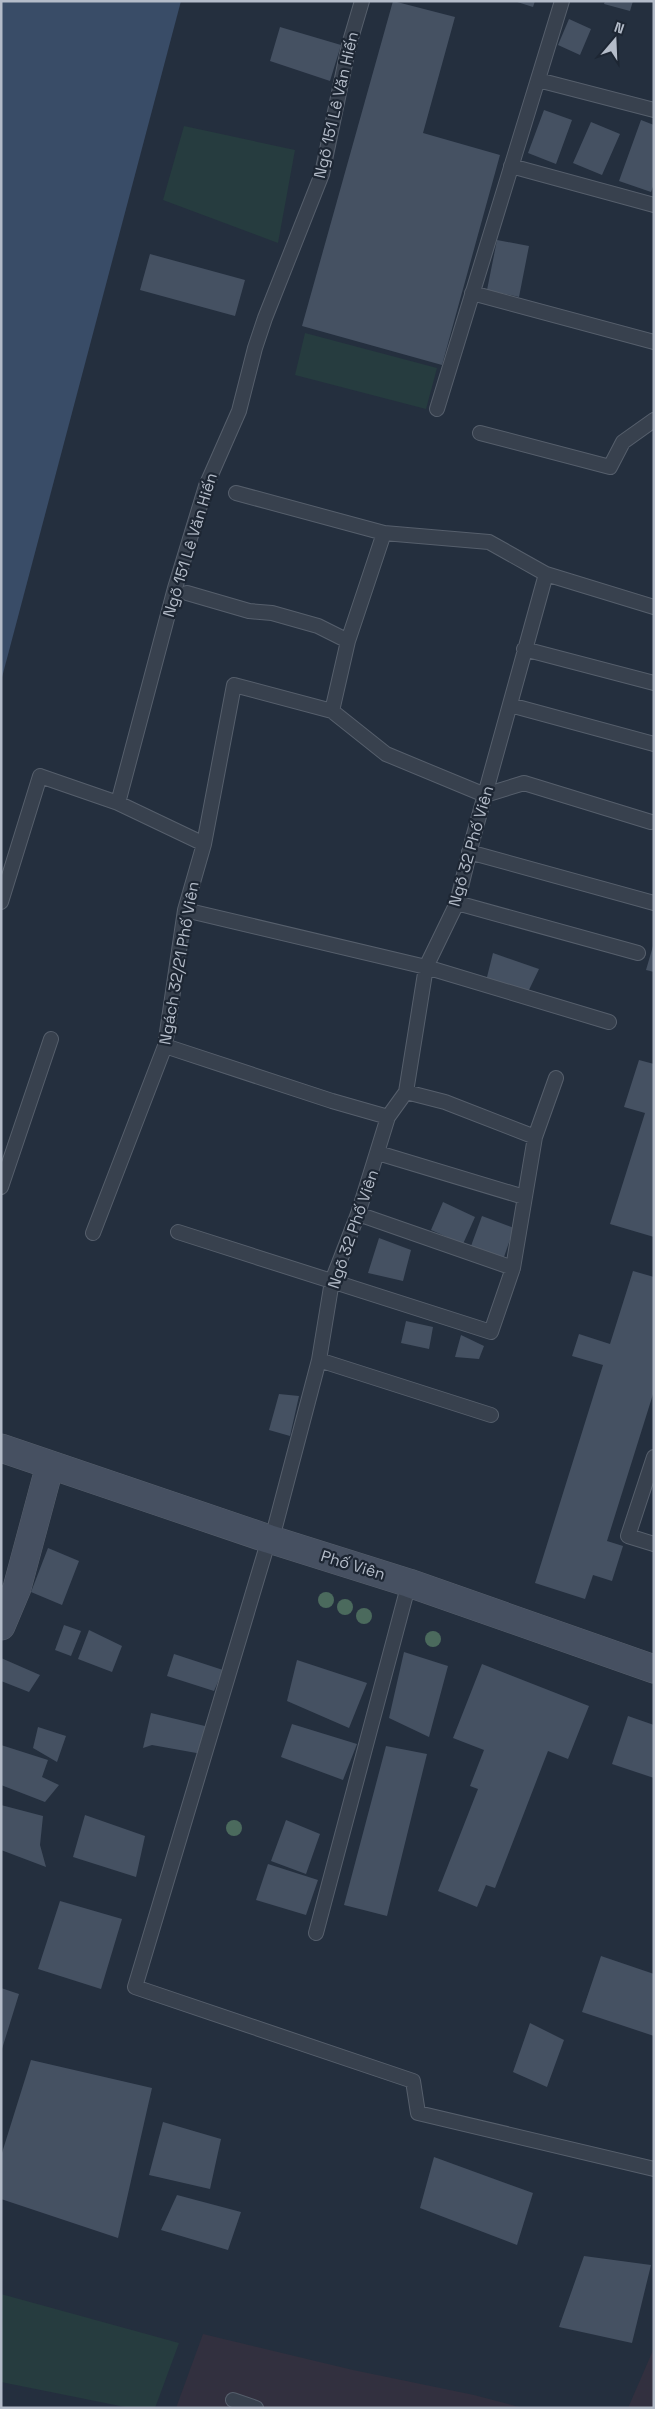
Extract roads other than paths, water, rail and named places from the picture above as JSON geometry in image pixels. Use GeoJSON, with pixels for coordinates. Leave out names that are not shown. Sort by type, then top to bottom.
{"type":"FeatureCollection","features":[{"type":"Feature","properties":{"kind":"street","name":"Phố Viên"},"geometry":{"type":"LineString","coordinates":[[1,1448],[269,1539],[409,1583],[654,1668]]}},
{"type":"Feature","properties":{"kind":"street"},"geometry":{"type":"LineString","coordinates":[[1,1626],[9,1585],[50,1465]]}},
{"type":"Feature","properties":{"kind":"lane","name":"Ngõ 151 Lê Văn Hiến"},"geometry":{"type":"LineString","coordinates":[[118,804],[175,588],[206,486],[239,411],[255,348],[265,318],[322,174],[349,45],[362,1]]}},
{"type":"Feature","properties":{"kind":"lane"},"geometry":{"type":"LineString","coordinates":[[437,409],[562,1]]}},
{"type":"Feature","properties":{"kind":"lane"},"geometry":{"type":"LineString","coordinates":[[538,80],[654,110]]}},
{"type":"Feature","properties":{"kind":"lane"},"geometry":{"type":"LineString","coordinates":[[511,166],[654,205]]}},
{"type":"Feature","properties":{"kind":"lane"},"geometry":{"type":"LineString","coordinates":[[472,293],[654,342]]}},
{"type":"Feature","properties":{"kind":"lane"},"geometry":{"type":"LineString","coordinates":[[480,432],[610,467],[623,442],[654,420]]}},
{"type":"Feature","properties":{"kind":"lane"},"geometry":{"type":"LineString","coordinates":[[236,493],[384,533],[489,542],[546,574],[654,607]]}},
{"type":"Feature","properties":{"kind":"lane"},"geometry":{"type":"LineString","coordinates":[[384,533],[348,641],[332,711],[386,754],[485,795],[524,783],[651,822]]}},
{"type":"Feature","properties":{"kind":"lane","name":"Ngõ 32 Phố Viên"},"geometry":{"type":"LineString","coordinates":[[546,574],[469,852],[457,903],[426,967],[406,1092],[388,1117],[358,1214],[332,1281],[319,1360],[275,1527],[269,1539],[135,1987],[413,2081],[418,2113],[654,2169]]}},
{"type":"Feature","properties":{"kind":"lane"},"geometry":{"type":"LineString","coordinates":[[187,592],[249,611],[272,613],[318,626],[348,641]]}},
{"type":"Feature","properties":{"kind":"lane"},"geometry":{"type":"LineString","coordinates":[[524,649],[654,683]]}},
{"type":"Feature","properties":{"kind":"lane","name":"Ngách 32/21 Phố Viên"},"geometry":{"type":"LineString","coordinates":[[94,1233],[165,1046],[185,910],[204,844],[234,685],[332,711]]}},
{"type":"Feature","properties":{"kind":"lane"},"geometry":{"type":"LineString","coordinates":[[510,705],[654,744]]}},
{"type":"Feature","properties":{"kind":"lane"},"geometry":{"type":"LineString","coordinates":[[1,902],[40,776],[118,804],[204,844]]}},
{"type":"Feature","properties":{"kind":"lane"},"geometry":{"type":"LineString","coordinates":[[469,852],[654,903]]}},
{"type":"Feature","properties":{"kind":"lane"},"geometry":{"type":"LineString","coordinates":[[457,903],[638,953]]}},
{"type":"Feature","properties":{"kind":"lane"},"geometry":{"type":"LineString","coordinates":[[185,910],[426,967],[609,1022]]}},
{"type":"Feature","properties":{"kind":"lane"},"geometry":{"type":"LineString","coordinates":[[1,1187],[51,1039]]}},
{"type":"Feature","properties":{"kind":"lane"},"geometry":{"type":"LineString","coordinates":[[165,1046],[332,1101],[388,1117]]}},
{"type":"Feature","properties":{"kind":"lane"},"geometry":{"type":"LineString","coordinates":[[178,1232],[491,1332],[513,1268],[535,1137],[556,1078]]}},
{"type":"Feature","properties":{"kind":"lane"},"geometry":{"type":"LineString","coordinates":[[406,1092],[445,1102],[535,1137]]}},
{"type":"Feature","properties":{"kind":"lane"},"geometry":{"type":"LineString","coordinates":[[378,1153],[524,1197]]}},
{"type":"Feature","properties":{"kind":"lane"},"geometry":{"type":"LineString","coordinates":[[358,1214],[513,1268]]}},
{"type":"Feature","properties":{"kind":"lane"},"geometry":{"type":"LineString","coordinates":[[319,1360],[491,1414]]}},
{"type":"Feature","properties":{"kind":"lane"},"geometry":{"type":"LineString","coordinates":[[654,1457],[628,1536],[654,1544]]}},
{"type":"Feature","properties":{"kind":"lane"},"geometry":{"type":"LineString","coordinates":[[316,1933],[409,1583]]}},
{"type":"Feature","properties":{"kind":"lane"},"geometry":{"type":"LineString","coordinates":[[233,2400],[256,2408]]}},
{"type":"Feature","properties":{"kind":"water"},"geometry":{"type":"Polygon","coordinates":[[[1,1],[181,1],[1,681],[1,1]]]}}]}
